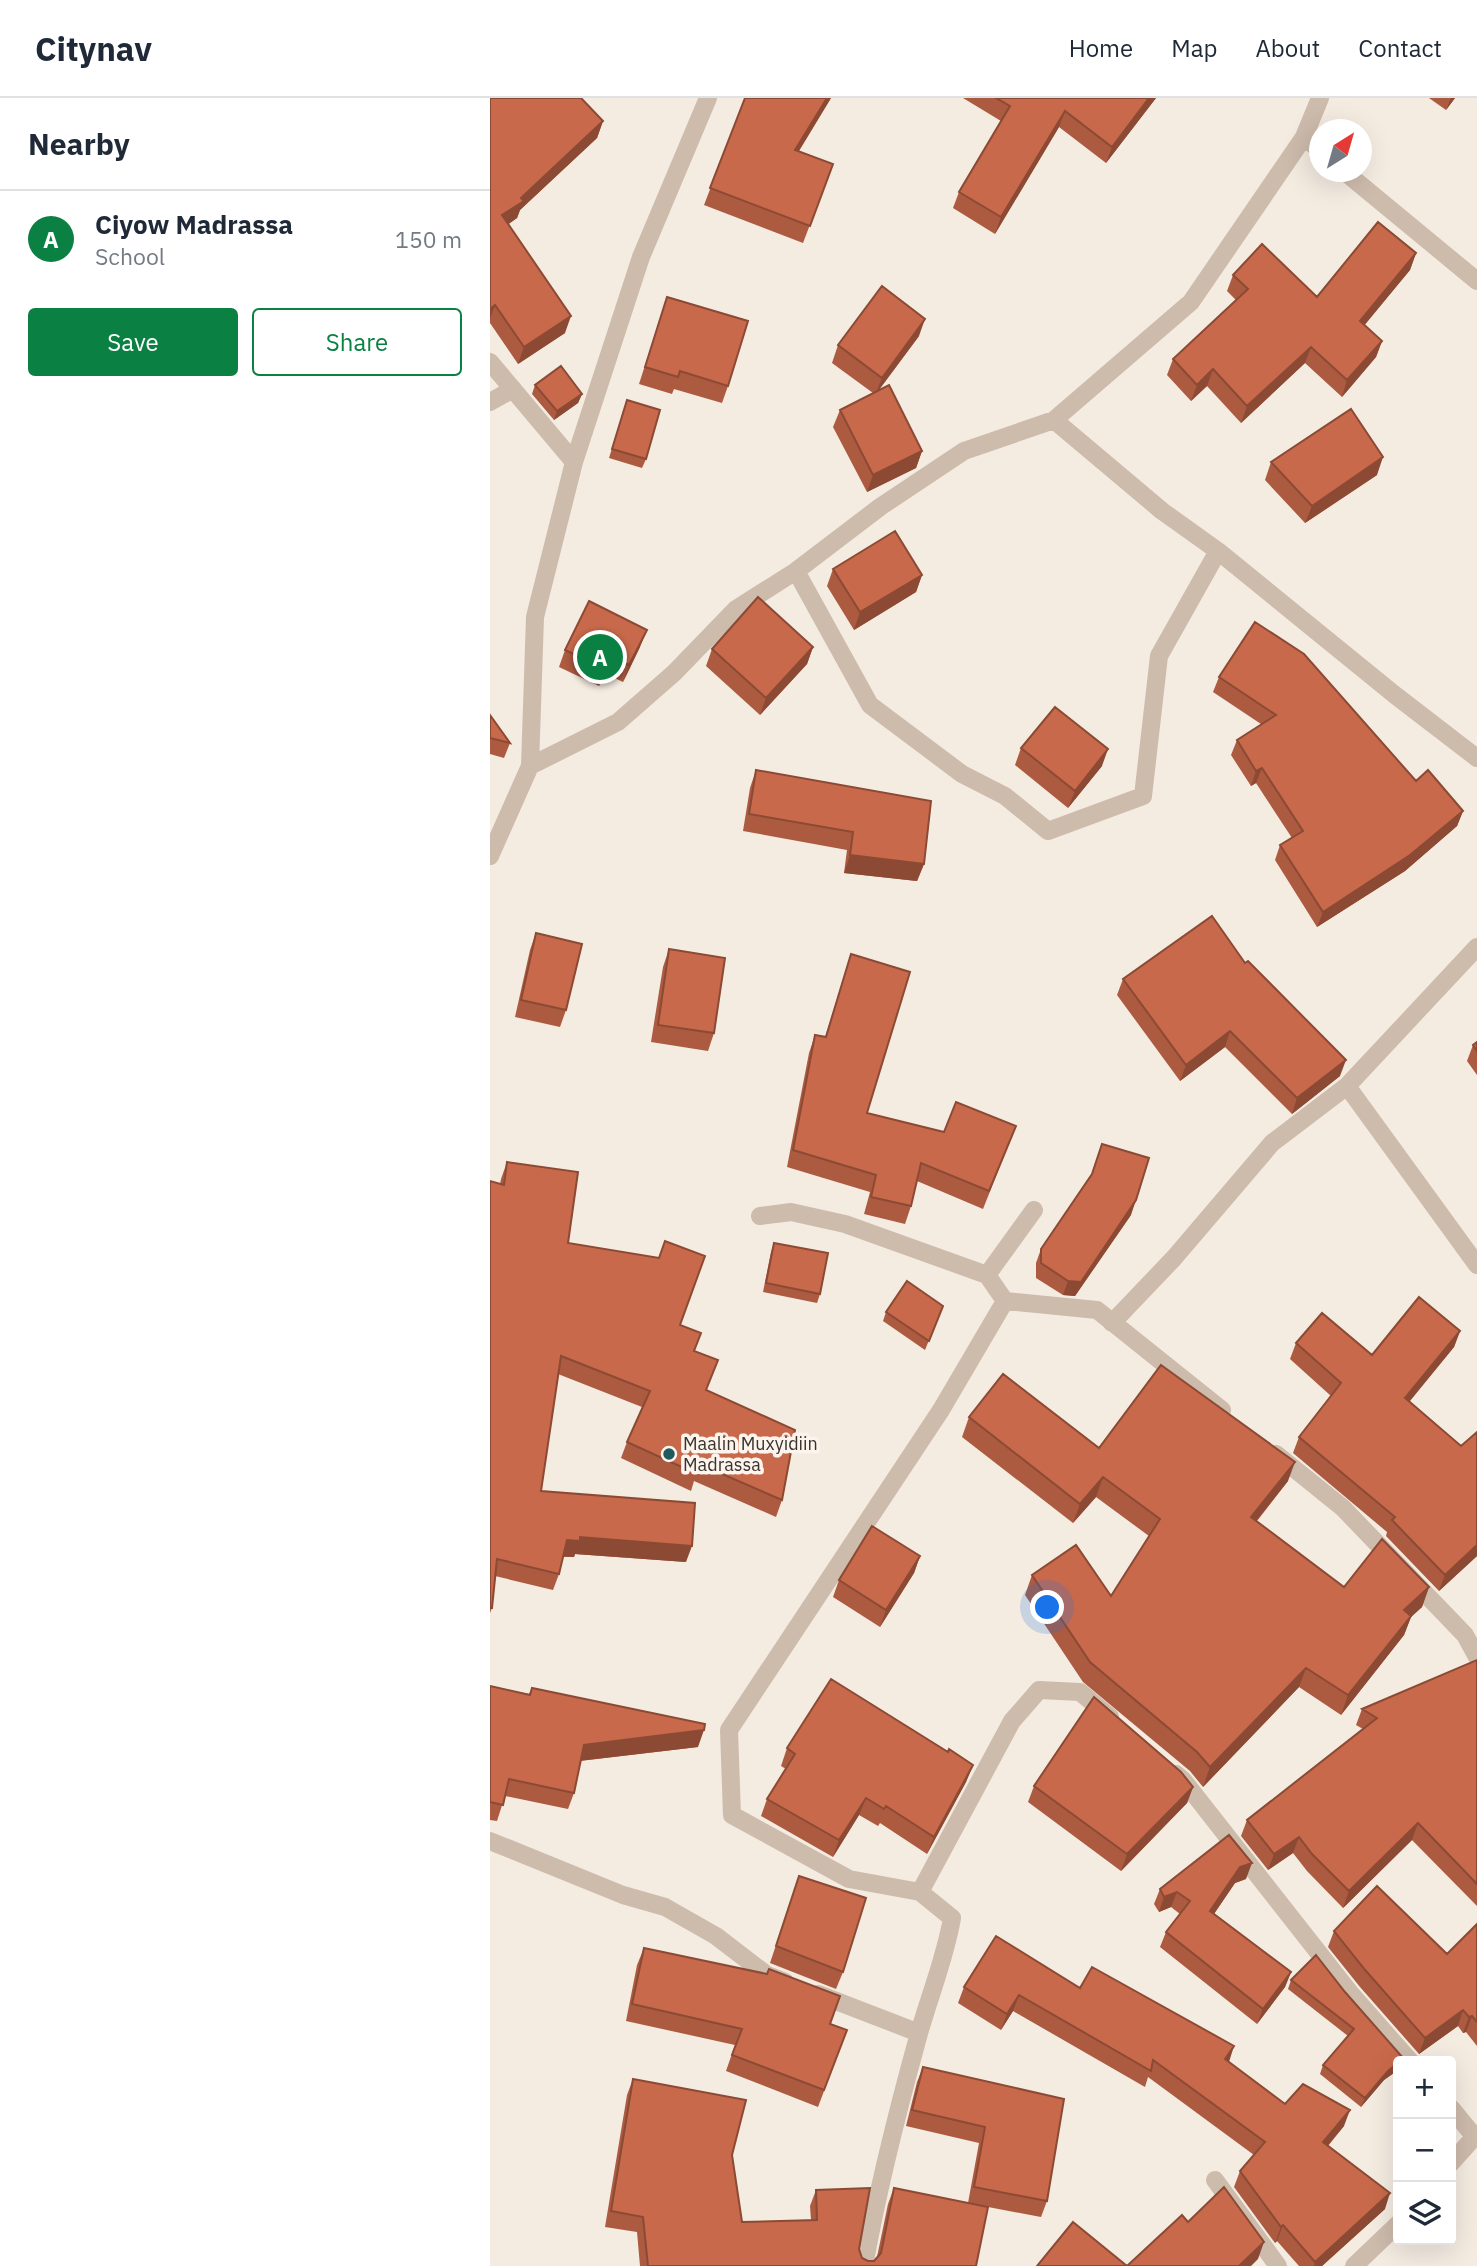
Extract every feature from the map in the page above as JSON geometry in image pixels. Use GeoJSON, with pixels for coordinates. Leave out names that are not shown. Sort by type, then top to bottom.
{"type":"FeatureCollection","features":[{"type":"Feature","properties":{"kind":"street"},"geometry":{"type":"LineString","coordinates":[[490,856],[530,766],[535,617],[574,462],[641,257],[708,98]]}},
{"type":"Feature","properties":{"kind":"street"},"geometry":{"type":"LineString","coordinates":[[530,766],[618,722],[674,673],[736,609],[796,571],[880,507],[964,452],[1054,420],[1192,302],[1304,137],[1320,98]]}},
{"type":"Feature","properties":{"kind":"street"},"geometry":{"type":"LineString","coordinates":[[1304,137],[1309,141]]}},
{"type":"Feature","properties":{"kind":"street"},"geometry":{"type":"LineString","coordinates":[[1357,182],[1477,281]]}},
{"type":"Feature","properties":{"kind":"street"},"geometry":{"type":"LineString","coordinates":[[490,362],[574,462]]}},
{"type":"Feature","properties":{"kind":"street"},"geometry":{"type":"LineString","coordinates":[[490,402],[513,389]]}},
{"type":"Feature","properties":{"kind":"street"},"geometry":{"type":"LineString","coordinates":[[1054,420],[1162,511],[1218,551],[1477,758]]}},
{"type":"Feature","properties":{"kind":"street"},"geometry":{"type":"LineString","coordinates":[[796,571],[870,705],[962,774],[1005,796],[1048,831],[1143,796],[1159,656],[1218,551]]}},
{"type":"Feature","properties":{"kind":"street"},"geometry":{"type":"LineString","coordinates":[[1112,1323],[1174,1258],[1272,1143],[1348,1086],[1477,947]]}},
{"type":"Feature","properties":{"kind":"street"},"geometry":{"type":"LineString","coordinates":[[1348,1086],[1477,1265]]}},
{"type":"Feature","properties":{"kind":"street"},"geometry":{"type":"LineString","coordinates":[[987,1275],[1034,1210]]}},
{"type":"Feature","properties":{"kind":"street"},"geometry":{"type":"LineString","coordinates":[[760,1216],[791,1212],[845,1224],[987,1275],[1005,1301],[1097,1310],[1238,1424]]}},
{"type":"Feature","properties":{"kind":"street"},"geometry":{"type":"LineString","coordinates":[[864,2266],[877,2194],[919,2033],[948,1944],[951,1918],[920,1892],[849,1879],[732,1815],[729,1730],[941,1410],[1005,1301]]}},
{"type":"Feature","properties":{"kind":"street"},"geometry":{"type":"LineString","coordinates":[[1259,1441],[1343,1508],[1465,1635],[1477,1657]]}},
{"type":"Feature","properties":{"kind":"street"},"geometry":{"type":"LineString","coordinates":[[920,1892],[1012,1721],[1039,1690],[1080,1692],[1122,1727]]}},
{"type":"Feature","properties":{"kind":"street"},"geometry":{"type":"LineString","coordinates":[[1163,1762],[1183,1780],[1351,1994],[1406,2056]]}},
{"type":"Feature","properties":{"kind":"street"},"geometry":{"type":"LineString","coordinates":[[490,1841],[623,1895],[665,1907],[716,1936],[767,1975],[919,2033]]}},
{"type":"Feature","properties":{"kind":"street"},"geometry":{"type":"LineString","coordinates":[[1456,2113],[1476,2135],[1456,2157]]}},
{"type":"Feature","properties":{"kind":"street"},"geometry":{"type":"LineString","coordinates":[[1215,2180],[1278,2266]]}},
{"type":"Feature","properties":{"kind":"street"},"geometry":{"type":"LineString","coordinates":[[1354,2266],[1393,2229]]}},
{"type":"Feature","properties":{"kind":"building"},"geometry":{"type":"Polygon","coordinates":[[[490,98],[581,98],[603,121],[521,198],[524,201],[502,215],[571,316],[524,347],[495,305],[490,309],[490,98]]]}},
{"type":"Feature","properties":{"kind":"building"},"geometry":{"type":"Polygon","coordinates":[[[745,98],[827,98],[795,150],[833,164],[810,226],[710,188],[745,98]]]}},
{"type":"Feature","properties":{"kind":"building"},"geometry":{"type":"Polygon","coordinates":[[[996,98],[1149,98],[1112,147],[1065,111],[1001,217],[959,192],[1010,106],[996,98]]]}},
{"type":"Feature","properties":{"kind":"building"},"geometry":{"type":"Polygon","coordinates":[[[1378,222],[1416,253],[1360,321],[1382,341],[1347,380],[1311,347],[1247,406],[1213,369],[1197,385],[1173,359],[1248,289],[1233,275],[1262,244],[1317,297],[1378,222]]]}},
{"type":"Feature","properties":{"kind":"building"},"geometry":{"type":"Polygon","coordinates":[[[882,286],[925,319],[882,378],[838,345],[882,286]]]}},
{"type":"Feature","properties":{"kind":"building"},"geometry":{"type":"Polygon","coordinates":[[[667,297],[748,321],[728,386],[680,371],[678,377],[645,367],[667,297]]]}},
{"type":"Feature","properties":{"kind":"building"},"geometry":{"type":"Polygon","coordinates":[[[561,366],[582,394],[557,411],[535,385],[561,366]]]}},
{"type":"Feature","properties":{"kind":"building"},"geometry":{"type":"Polygon","coordinates":[[[889,385],[922,451],[873,475],[840,410],[889,385]]]}},
{"type":"Feature","properties":{"kind":"building"},"geometry":{"type":"Polygon","coordinates":[[[627,400],[660,410],[646,459],[612,449],[627,400]]]}},
{"type":"Feature","properties":{"kind":"building"},"geometry":{"type":"Polygon","coordinates":[[[1351,409],[1383,457],[1312,506],[1271,462],[1351,409]]]}},
{"type":"Feature","properties":{"kind":"building"},"geometry":{"type":"Polygon","coordinates":[[[895,531],[922,575],[860,612],[833,569],[895,531]]]}},
{"type":"Feature","properties":{"kind":"building"},"geometry":{"type":"Polygon","coordinates":[[[758,597],[813,647],[766,698],[712,649],[758,597]]]}},
{"type":"Feature","properties":{"kind":"building"},"geometry":{"type":"Polygon","coordinates":[[[589,601],[647,630],[629,665],[612,657],[606,669],[565,650],[589,601]]]}},
{"type":"Feature","properties":{"kind":"building"},"geometry":{"type":"Polygon","coordinates":[[[1255,622],[1304,654],[1416,781],[1428,770],[1463,811],[1410,855],[1323,912],[1280,845],[1303,831],[1262,768],[1256,771],[1237,740],[1276,715],[1219,677],[1255,622]]]}},
{"type":"Feature","properties":{"kind":"building"},"geometry":{"type":"Polygon","coordinates":[[[1055,707],[1108,749],[1075,791],[1021,748],[1055,707]]]}},
{"type":"Feature","properties":{"kind":"building"},"geometry":{"type":"Polygon","coordinates":[[[490,715],[510,743],[490,738],[490,715]]]}},
{"type":"Feature","properties":{"kind":"building"},"geometry":{"type":"Polygon","coordinates":[[[756,770],[931,801],[924,864],[850,855],[853,832],[749,814],[756,770]]]}},
{"type":"Feature","properties":{"kind":"building"},"geometry":{"type":"Polygon","coordinates":[[[1212,916],[1245,963],[1248,961],[1346,1060],[1297,1098],[1230,1031],[1186,1065],[1123,979],[1212,916]]]}},
{"type":"Feature","properties":{"kind":"building"},"geometry":{"type":"Polygon","coordinates":[[[536,933],[582,944],[566,1010],[521,1000],[536,933]]]}},
{"type":"Feature","properties":{"kind":"building"},"geometry":{"type":"Polygon","coordinates":[[[669,949],[725,958],[714,1033],[658,1025],[669,949]]]}},
{"type":"Feature","properties":{"kind":"building"},"geometry":{"type":"Polygon","coordinates":[[[851,954],[910,972],[867,1113],[944,1132],[956,1102],[1016,1126],[989,1191],[921,1163],[911,1206],[871,1197],[876,1175],[793,1150],[815,1035],[826,1037],[851,954]]]}},
{"type":"Feature","properties":{"kind":"building"},"geometry":{"type":"Polygon","coordinates":[[[1102,1144],[1149,1158],[1136,1200],[1081,1282],[1068,1281],[1041,1263],[1041,1249],[1092,1174],[1102,1144]]]}},
{"type":"Feature","properties":{"kind":"building"},"geometry":{"type":"Polygon","coordinates":[[[507,1162],[578,1172],[568,1243],[659,1258],[665,1241],[705,1256],[680,1325],[701,1333],[694,1351],[718,1360],[706,1390],[795,1430],[782,1500],[697,1463],[697,1474],[627,1442],[650,1391],[561,1356],[541,1491],[695,1503],[692,1546],[580,1537],[580,1541],[567,1540],[559,1574],[497,1559],[490,1608],[490,1181],[504,1185],[507,1162]]]}},
{"type":"Feature","properties":{"kind":"building"},"geometry":{"type":"Polygon","coordinates":[[[774,1243],[828,1253],[820,1294],[766,1283],[774,1243]]]}},
{"type":"Feature","properties":{"kind":"building"},"geometry":{"type":"Polygon","coordinates":[[[907,1281],[943,1306],[929,1341],[886,1312],[907,1281]]]}},
{"type":"Feature","properties":{"kind":"building"},"geometry":{"type":"Polygon","coordinates":[[[1419,1297],[1460,1331],[1405,1398],[1461,1446],[1477,1432],[1477,1545],[1445,1575],[1392,1520],[1395,1517],[1299,1437],[1341,1383],[1296,1343],[1322,1313],[1372,1355],[1419,1297]]]}},
{"type":"Feature","properties":{"kind":"building"},"geometry":{"type":"Polygon","coordinates":[[[1161,1365],[1295,1462],[1251,1517],[1344,1587],[1382,1539],[1429,1587],[1404,1610],[1411,1616],[1348,1695],[1306,1668],[1210,1767],[1197,1752],[1090,1662],[1032,1575],[1076,1545],[1111,1596],[1160,1519],[1103,1477],[1080,1504],[969,1417],[1003,1374],[1099,1448],[1161,1365]]]}},
{"type":"Feature","properties":{"kind":"building"},"geometry":{"type":"Polygon","coordinates":[[[872,1526],[920,1556],[886,1610],[839,1580],[872,1526]]]}},
{"type":"Feature","properties":{"kind":"building"},"geometry":{"type":"Polygon","coordinates":[[[1477,1660],[1477,1884],[1418,1823],[1349,1891],[1299,1837],[1274,1854],[1247,1820],[1377,1718],[1362,1709],[1477,1660]]]}},
{"type":"Feature","properties":{"kind":"building"},"geometry":{"type":"Polygon","coordinates":[[[831,1679],[973,1765],[934,1837],[886,1806],[884,1809],[866,1798],[839,1840],[767,1799],[795,1754],[787,1748],[831,1679]]]}},
{"type":"Feature","properties":{"kind":"building"},"geometry":{"type":"Polygon","coordinates":[[[490,1686],[530,1695],[532,1688],[705,1724],[704,1730],[584,1745],[574,1793],[509,1779],[503,1805],[490,1802],[490,1686]]]}},
{"type":"Feature","properties":{"kind":"building"},"geometry":{"type":"Polygon","coordinates":[[[1094,1697],[1181,1772],[1193,1787],[1127,1854],[1034,1786],[1094,1697]]]}},
{"type":"Feature","properties":{"kind":"building"},"geometry":{"type":"Polygon","coordinates":[[[1229,1835],[1252,1863],[1240,1867],[1210,1911],[1291,1972],[1263,2009],[1166,1932],[1190,1901],[1177,1892],[1164,1897],[1160,1889],[1229,1835]]]}},
{"type":"Feature","properties":{"kind":"building"},"geometry":{"type":"Polygon","coordinates":[[[799,1876],[866,1898],[843,1972],[776,1946],[799,1876]]]}},
{"type":"Feature","properties":{"kind":"building"},"geometry":{"type":"Polygon","coordinates":[[[1377,1886],[1447,1954],[1477,1924],[1477,2022],[1463,2010],[1425,2038],[1334,1931],[1377,1886]]]}},
{"type":"Feature","properties":{"kind":"building"},"geometry":{"type":"Polygon","coordinates":[[[996,1936],[1080,1988],[1092,1967],[1234,2046],[1225,2059],[1285,2104],[1303,2084],[1350,2110],[1323,2142],[1390,2193],[1315,2262],[1283,2225],[1281,2227],[1240,2171],[1265,2142],[1153,2060],[1151,2071],[1019,1995],[1007,2014],[964,1987],[996,1936]]]}},
{"type":"Feature","properties":{"kind":"building"},"geometry":{"type":"Polygon","coordinates":[[[644,1948],[767,1974],[769,1969],[840,1996],[830,2024],[847,2030],[824,2090],[732,2055],[742,2029],[632,2004],[644,1948]]]}},
{"type":"Feature","properties":{"kind":"building"},"geometry":{"type":"Polygon","coordinates":[[[1316,1955],[1401,2056],[1393,2056],[1393,2067],[1365,2098],[1323,2065],[1354,2029],[1291,1980],[1316,1955]]]}},
{"type":"Feature","properties":{"kind":"building"},"geometry":{"type":"Polygon","coordinates":[[[923,2067],[1064,2099],[1047,2201],[974,2187],[985,2127],[912,2110],[923,2067]]]}},
{"type":"Feature","properties":{"kind":"building"},"geometry":{"type":"Polygon","coordinates":[[[633,2079],[746,2100],[732,2155],[742,2222],[817,2220],[816,2190],[870,2188],[859,2249],[862,2258],[874,2261],[881,2253],[894,2188],[988,2207],[976,2266],[648,2266],[643,2217],[611,2211],[633,2079]]]}},
{"type":"Feature","properties":{"kind":"building"},"geometry":{"type":"Polygon","coordinates":[[[1224,2187],[1264,2242],[1239,2266],[1127,2266],[1182,2215],[1188,2222],[1224,2187]]]}},
{"type":"Feature","properties":{"kind":"building"},"geometry":{"type":"Polygon","coordinates":[[[1073,2222],[1127,2266],[1037,2266],[1073,2222]]]}},
{"type":"Feature","properties":{"kind":"place","name":"Ciyow Madrassa"},"geometry":{"type":"Point","coordinates":[600,657]}},
{"type":"Feature","properties":{"kind":"place","name":"Maalin Muxyidiin Madrassa"},"geometry":{"type":"Point","coordinates":[669,1454]}}]}
